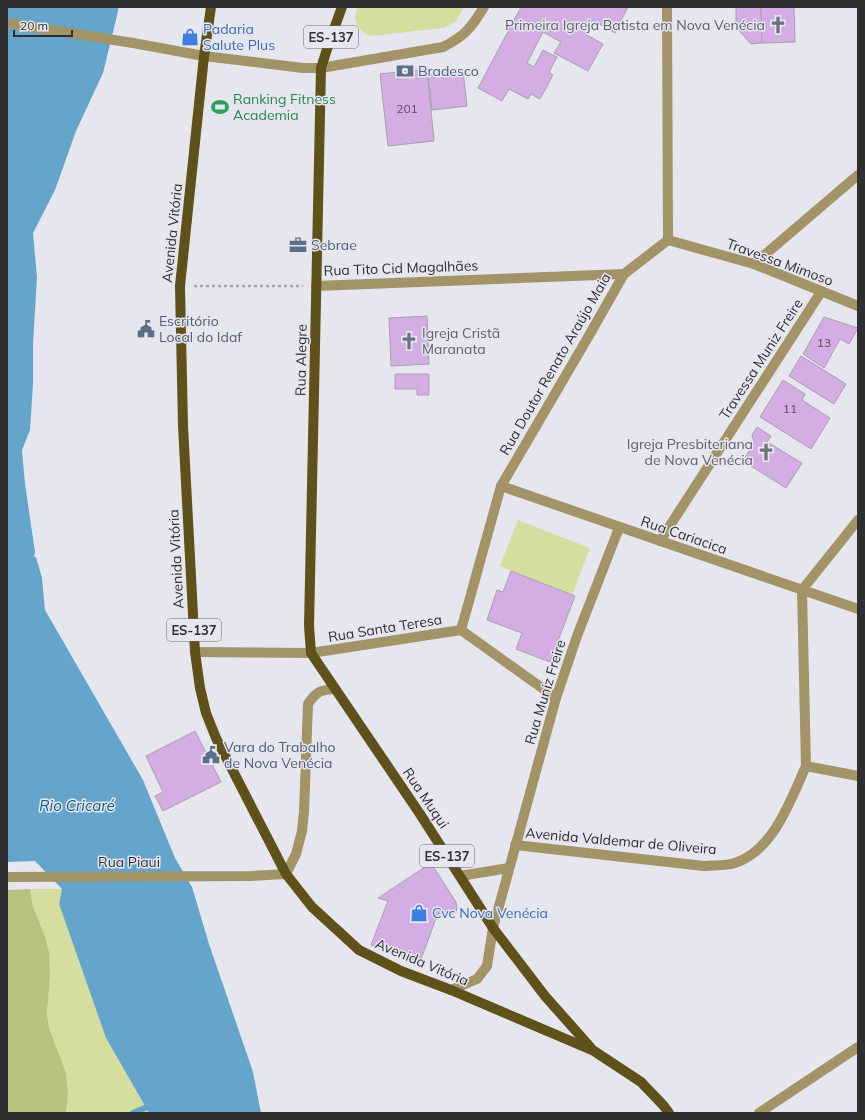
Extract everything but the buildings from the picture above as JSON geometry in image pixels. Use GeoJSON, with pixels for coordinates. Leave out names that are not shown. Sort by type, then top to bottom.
{"type":"FeatureCollection","features":[{"type":"Feature","properties":{"kind":"main road","name":"Avenida Vitória"},"geometry":{"type":"LineString","coordinates":[[211,7],[204,56],[180,286],[183,426],[195,652],[200,688],[206,713],[216,738],[286,874],[312,907],[359,950],[401,971],[450,990],[594,1051]]}},
{"type":"Feature","properties":{"kind":"main road","name":"ES-137"},"geometry":{"type":"LineString","coordinates":[[321,68],[342,7]]}},
{"type":"Feature","properties":{"kind":"main road","name":"Rua Alegre"},"geometry":{"type":"LineString","coordinates":[[311,653],[309,626],[321,68]]}},
{"type":"Feature","properties":{"kind":"main road","name":"Rua Muqui"},"geometry":{"type":"LineString","coordinates":[[311,653],[420,814],[493,928],[545,996],[594,1051]]}},
{"type":"Feature","properties":{"kind":"main road","name":"ES-137"},"geometry":{"type":"LineString","coordinates":[[594,1051],[641,1082],[669,1113]]}},
{"type":"Feature","properties":{"kind":"street"},"geometry":{"type":"LineString","coordinates":[[7,22],[204,56],[303,68],[321,68],[442,47],[456,41],[467,33],[484,7]]}},
{"type":"Feature","properties":{"kind":"street"},"geometry":{"type":"LineString","coordinates":[[667,7],[668,240]]}},
{"type":"Feature","properties":{"kind":"street"},"geometry":{"type":"LineString","coordinates":[[754,264],[858,175]]}},
{"type":"Feature","properties":{"kind":"street","name":"Travessa Mimoso"},"geometry":{"type":"LineString","coordinates":[[668,240],[754,264],[858,306]]}},
{"type":"Feature","properties":{"kind":"street","name":"Rua Doutor Renato Araújo Maia"},"geometry":{"type":"LineString","coordinates":[[461,630],[501,486],[624,274],[668,240]]}},
{"type":"Feature","properties":{"kind":"street","name":"Rua Tito Cid Magalhães"},"geometry":{"type":"LineString","coordinates":[[316,286],[624,274]]}},
{"type":"Feature","properties":{"kind":"street","name":"Travessa Muniz Freire"},"geometry":{"type":"LineString","coordinates":[[660,541],[821,292]]}},
{"type":"Feature","properties":{"kind":"street","name":"Rua Cariacica"},"geometry":{"type":"LineString","coordinates":[[501,486],[619,528],[858,609]]}},
{"type":"Feature","properties":{"kind":"street"},"geometry":{"type":"LineString","coordinates":[[802,590],[858,520]]}},
{"type":"Feature","properties":{"kind":"street","name":"Rua Muniz Freire"},"geometry":{"type":"LineString","coordinates":[[450,990],[477,979],[487,966],[493,928],[556,698],[577,636],[619,528]]}},
{"type":"Feature","properties":{"kind":"street","name":"Avenida Valdemar de Oliveira"},"geometry":{"type":"LineString","coordinates":[[515,845],[704,866],[734,863],[746,858],[759,848],[776,829],[795,792],[806,766],[802,590]]}},
{"type":"Feature","properties":{"kind":"street","name":"Rua Santa Teresa"},"geometry":{"type":"LineString","coordinates":[[195,652],[311,653],[461,630],[556,698]]}},
{"type":"Feature","properties":{"kind":"street"},"geometry":{"type":"LineString","coordinates":[[286,874],[296,854],[302,831],[308,704],[315,694],[324,689],[334,689]]}},
{"type":"Feature","properties":{"kind":"street"},"geometry":{"type":"LineString","coordinates":[[806,766],[858,776]]}},
{"type":"Feature","properties":{"kind":"street"},"geometry":{"type":"LineString","coordinates":[[460,876],[509,868]]}},
{"type":"Feature","properties":{"kind":"street","name":"Rua Piaui"},"geometry":{"type":"LineString","coordinates":[[7,877],[251,876],[286,874]]}},
{"type":"Feature","properties":{"kind":"street"},"geometry":{"type":"LineString","coordinates":[[759,1113],[858,1047]]}},
{"type":"Feature","properties":{"kind":"path","name":"Rua Tito Cid Magalhães"},"geometry":{"type":"LineString","coordinates":[[180,286],[316,286]]}},
{"type":"Feature","properties":{"kind":"green space"},"geometry":{"type":"Polygon","coordinates":[[[359,7],[464,7],[456,21],[444,28],[371,36],[359,28],[355,20],[356,12],[359,7]]]}},
{"type":"Feature","properties":{"kind":"green space"},"geometry":{"type":"Polygon","coordinates":[[[518,520],[590,548],[572,595],[500,566],[518,520]]]}},
{"type":"Feature","properties":{"kind":"green space"},"geometry":{"type":"Polygon","coordinates":[[[30,889],[62,889],[59,904],[106,1038],[149,1113],[66,1113],[68,1094],[49,1027],[47,1014],[50,974],[49,952],[45,936],[33,907],[30,889]]]}},
{"type":"Feature","properties":{"kind":"green space"},"geometry":{"type":"Polygon","coordinates":[[[30,889],[33,907],[45,936],[49,952],[50,974],[47,1014],[49,1028],[66,1073],[68,1094],[66,1113],[7,1113],[7,890],[30,889]]]}},
{"type":"Feature","properties":{"kind":"water","name":"Rio Cricaré"},"geometry":{"type":"Polygon","coordinates":[[[7,7],[119,7],[103,73],[76,131],[55,190],[33,233],[37,277],[33,344],[33,384],[30,430],[22,450],[25,484],[35,552],[34,557],[36,557],[42,578],[45,610],[143,780],[175,858],[192,887],[209,944],[253,1072],[261,1113],[149,1113],[106,1038],[59,904],[62,889],[35,861],[7,862],[7,7]]]}},
{"type":"Feature","properties":{"kind":"waterway"},"geometry":{"type":"LineString","coordinates":[[133,1113],[152,1105]]}},
{"type":"Feature","properties":{"kind":"place","name":"Primeira Igreja Batista em Nova Venécia"},"geometry":{"type":"Point","coordinates":[778,25]}},
{"type":"Feature","properties":{"kind":"place","name":"Padaria Salute Plus"},"geometry":{"type":"Point","coordinates":[190,37]}},
{"type":"Feature","properties":{"kind":"place","name":"Bradesco"},"geometry":{"type":"Point","coordinates":[405,71]}},
{"type":"Feature","properties":{"kind":"place","name":"Ranking Fitness Academia"},"geometry":{"type":"Point","coordinates":[220,107]}},
{"type":"Feature","properties":{"kind":"place","name":"Sebrae"},"geometry":{"type":"Point","coordinates":[298,245]}},
{"type":"Feature","properties":{"kind":"place","name":"Escritório Local do Idaf"},"geometry":{"type":"Point","coordinates":[146,329]}},
{"type":"Feature","properties":{"kind":"place","name":"Igreja Cristã Maranata"},"geometry":{"type":"Point","coordinates":[409,341]}},
{"type":"Feature","properties":{"kind":"place","name":"Igreja Presbiteriana de Nova Venécia"},"geometry":{"type":"Point","coordinates":[766,452]}},
{"type":"Feature","properties":{"kind":"place","name":"Vara do Trabalho de Nova Venécia"},"geometry":{"type":"Point","coordinates":[211,755]}},
{"type":"Feature","properties":{"kind":"place","name":"Cvc Nova Venécia"},"geometry":{"type":"Point","coordinates":[419,913]}}]}
